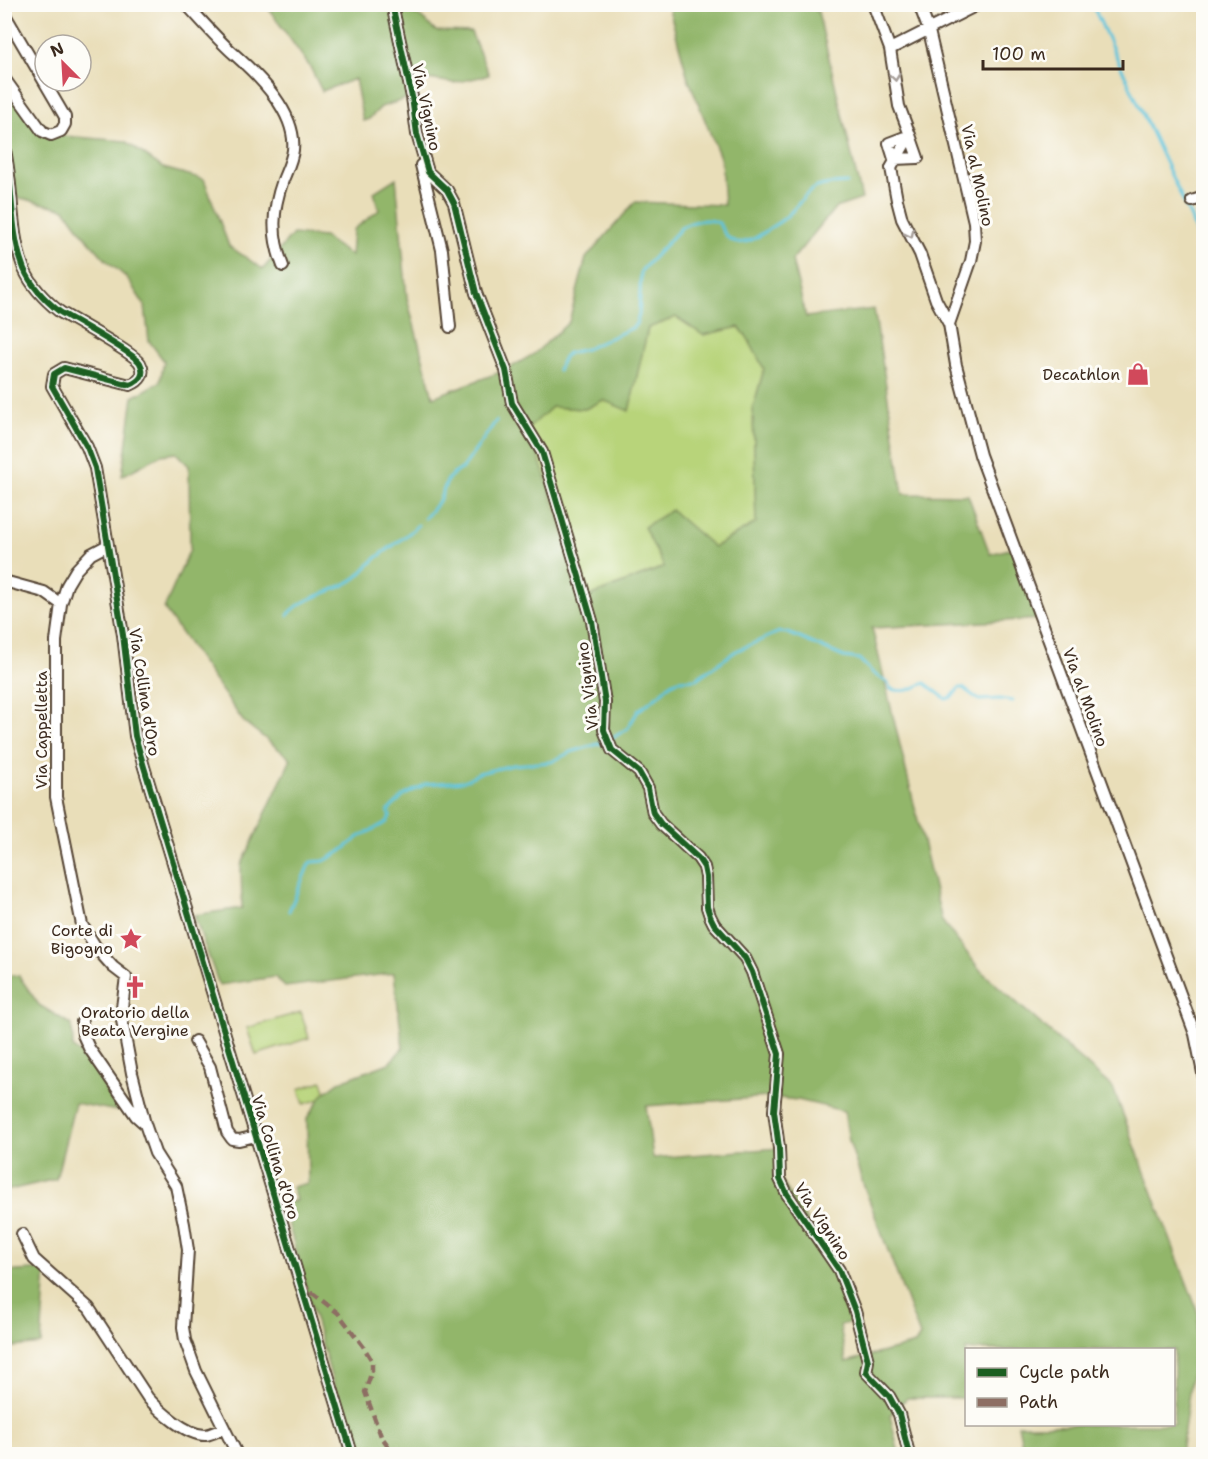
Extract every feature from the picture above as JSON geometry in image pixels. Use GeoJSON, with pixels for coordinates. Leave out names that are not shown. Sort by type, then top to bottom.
{"type":"FeatureCollection","features":[{"type":"Feature","properties":{"kind":"street"},"geometry":{"type":"LineString","coordinates":[[186,4],[234,54],[254,71],[283,110],[289,124],[293,148],[275,208],[275,246],[283,266]]}},
{"type":"Feature","properties":{"kind":"street","name":"Via Vignino"},"geometry":{"type":"LineString","coordinates":[[392,4],[412,97],[417,134],[428,172],[447,190],[454,203],[476,292],[506,370],[512,403],[542,453],[592,621],[604,702],[604,730],[612,750],[639,772],[648,788],[653,813],[661,824],[698,858],[704,867],[707,907],[710,916],[714,924],[740,951],[752,972],[779,1054],[774,1111],[780,1179],[787,1194],[839,1270],[855,1311],[867,1361],[866,1372],[889,1396],[899,1414],[909,1455]]}},
{"type":"Feature","properties":{"kind":"street"},"geometry":{"type":"LineString","coordinates":[[873,4],[890,49],[899,106],[918,158],[894,163]]}},
{"type":"Feature","properties":{"kind":"street","name":"Via al Molino"},"geometry":{"type":"LineString","coordinates":[[919,4],[929,31],[974,222],[975,241],[971,261],[949,324]]}},
{"type":"Feature","properties":{"kind":"street"},"geometry":{"type":"LineString","coordinates":[[890,49],[979,4]]}},
{"type":"Feature","properties":{"kind":"street"},"geometry":{"type":"LineString","coordinates":[[4,13],[64,117],[61,131],[51,135],[42,131],[4,78]]}},
{"type":"Feature","properties":{"kind":"street"},"geometry":{"type":"LineString","coordinates":[[417,134],[415,145],[442,250],[450,327]]}},
{"type":"Feature","properties":{"kind":"street"},"geometry":{"type":"LineString","coordinates":[[894,163],[910,135]]}},
{"type":"Feature","properties":{"kind":"street","name":"Via Collina d'Oro"},"geometry":{"type":"LineString","coordinates":[[4,146],[17,242],[25,271],[30,280],[50,304],[135,357],[142,370],[142,377],[130,385],[120,384],[72,368],[57,371],[52,379],[54,391],[92,458],[98,481],[123,635],[135,736],[352,1455]]}},
{"type":"Feature","properties":{"kind":"street","name":"Via al Molino"},"geometry":{"type":"LineString","coordinates":[[894,163],[902,219],[920,254],[936,300],[949,324],[956,365],[980,454],[1199,1034],[1203,1078]]}},
{"type":"Feature","properties":{"kind":"street"},"geometry":{"type":"LineString","coordinates":[[1192,201],[1203,197]]}},
{"type":"Feature","properties":{"kind":"street","name":"Via Cappelletta"},"geometry":{"type":"LineString","coordinates":[[108,545],[91,554],[76,570],[67,585],[61,604],[56,641],[57,797],[84,931],[113,968],[126,977],[121,1023],[145,1124]]}},
{"type":"Feature","properties":{"kind":"street"},"geometry":{"type":"LineString","coordinates":[[4,581],[44,592],[61,604]]}},
{"type":"Feature","properties":{"kind":"street"},"geometry":{"type":"LineString","coordinates":[[82,1022],[83,1035],[89,1048],[136,1116],[145,1124],[155,1153],[176,1185],[188,1250],[183,1327],[185,1340],[196,1371],[237,1455]]}},
{"type":"Feature","properties":{"kind":"street"},"geometry":{"type":"LineString","coordinates":[[195,1041],[210,1067],[227,1132],[232,1139],[239,1140],[256,1136]]}},
{"type":"Feature","properties":{"kind":"street"},"geometry":{"type":"LineString","coordinates":[[22,1234],[34,1258],[89,1308],[148,1398],[159,1410],[199,1434],[208,1435],[224,1428]]}},
{"type":"Feature","properties":{"kind":"green space"},"geometry":{"type":"Polygon","coordinates":[[[809,4],[818,12],[862,199],[835,208],[792,260],[806,317],[874,309],[903,494],[968,495],[990,554],[1014,548],[1042,619],[872,628],[942,921],[981,971],[1113,1088],[1199,1315],[1181,1454],[1024,1454],[1018,1426],[1175,1426],[1175,1348],[965,1348],[965,1398],[907,1398],[890,1415],[899,1454],[426,1454],[393,1447],[391,1454],[353,1454],[283,1205],[296,1200],[292,1187],[308,1183],[307,1118],[323,1094],[339,1082],[389,1063],[403,1048],[394,973],[285,987],[275,977],[219,985],[194,915],[242,908],[241,866],[291,759],[243,721],[164,609],[190,549],[189,466],[176,453],[161,455],[122,476],[133,397],[160,382],[164,361],[149,341],[145,306],[127,278],[106,260],[65,209],[8,195],[11,185],[4,185],[4,78],[52,135],[125,141],[163,168],[204,179],[229,246],[263,269],[293,234],[324,237],[351,256],[353,230],[379,210],[374,192],[396,178],[407,298],[433,397],[506,370],[534,354],[569,322],[586,258],[635,202],[724,205],[721,160],[688,78],[668,5],[809,4]],[[676,317],[648,328],[629,411],[603,400],[585,409],[552,407],[529,428],[585,598],[664,567],[644,527],[671,510],[714,547],[756,523],[753,408],[764,369],[739,327],[703,335],[676,317]],[[768,1097],[646,1106],[653,1158],[779,1148],[780,1179],[839,1270],[858,1321],[840,1325],[846,1362],[915,1344],[920,1336],[862,1181],[849,1141],[844,1111],[798,1100],[768,1097]]]}},
{"type":"Feature","properties":{"kind":"green space"},"geometry":{"type":"Polygon","coordinates":[[[266,5],[392,5],[418,15],[436,31],[471,32],[489,75],[454,83],[408,76],[412,97],[381,107],[369,119],[363,121],[355,79],[322,91],[310,67],[266,5]]]}},
{"type":"Feature","properties":{"kind":"green space"},"geometry":{"type":"Polygon","coordinates":[[[676,317],[703,335],[739,327],[748,337],[764,369],[753,408],[756,523],[714,547],[585,598],[528,428],[552,407],[585,409],[603,400],[629,410],[648,328],[676,317]]]}},
{"type":"Feature","properties":{"kind":"green space"},"geometry":{"type":"Polygon","coordinates":[[[5,975],[19,976],[39,1005],[72,1025],[73,1048],[91,1062],[117,1111],[75,1103],[56,1179],[5,1191],[5,975]]]}},
{"type":"Feature","properties":{"kind":"green space"},"geometry":{"type":"Polygon","coordinates":[[[301,1012],[309,1038],[256,1055],[247,1028],[301,1012]]]}},
{"type":"Feature","properties":{"kind":"green space"},"geometry":{"type":"Polygon","coordinates":[[[322,1081],[327,1097],[304,1104],[299,1089],[322,1081]]]}},
{"type":"Feature","properties":{"kind":"green space"},"geometry":{"type":"Polygon","coordinates":[[[46,1269],[41,1344],[5,1348],[5,1272],[46,1269]]]}},
{"type":"Feature","properties":{"kind":"waterway"},"geometry":{"type":"LineString","coordinates":[[1092,4],[1191,218],[1204,260]]}},
{"type":"Feature","properties":{"kind":"waterway"},"geometry":{"type":"LineString","coordinates":[[558,370],[568,353],[586,349],[636,324],[639,315],[641,271],[682,227],[710,220],[719,223],[729,239],[735,242],[749,241],[785,218],[815,188],[827,184],[847,183]]}},
{"type":"Feature","properties":{"kind":"waterway"},"geometry":{"type":"LineString","coordinates":[[425,518],[439,501],[448,479],[463,468],[496,421]]}},
{"type":"Feature","properties":{"kind":"waterway"},"geometry":{"type":"LineString","coordinates":[[288,615],[312,598],[349,583],[418,525]]}},
{"type":"Feature","properties":{"kind":"waterway"},"geometry":{"type":"LineString","coordinates":[[611,739],[628,728],[638,711],[671,683],[696,679],[736,651],[779,632],[788,633],[844,657],[859,659],[874,674],[887,682],[891,689],[912,689],[925,683],[946,699],[952,697],[959,688],[963,688],[979,700],[1013,701]]}},
{"type":"Feature","properties":{"kind":"waterway"},"geometry":{"type":"LineString","coordinates":[[289,911],[309,864],[324,861],[359,837],[387,822],[390,816],[388,811],[403,796],[426,784],[464,781],[479,773],[513,765],[551,762],[571,752],[605,742]]}},
{"type":"Feature","properties":{"kind":"marked path"},"geometry":{"type":"LineString","coordinates":[[301,1284],[338,1313],[372,1361],[372,1371],[365,1392],[381,1436],[394,1454]]}},
{"type":"Feature","properties":{"kind":"cycle path"},"geometry":{"type":"LineString","coordinates":[[392,4],[412,97],[417,134],[428,172],[447,190],[454,203],[476,293],[506,370],[512,403],[542,452],[592,621],[605,702],[604,730],[612,750],[639,772],[648,788],[653,813],[661,824],[698,858],[704,867],[707,907],[710,916],[714,924],[745,958],[752,972],[779,1054],[774,1111],[780,1179],[787,1194],[839,1270],[855,1311],[868,1361],[866,1372],[889,1396],[899,1414],[909,1454]]}},
{"type":"Feature","properties":{"kind":"cycle path"},"geometry":{"type":"LineString","coordinates":[[4,146],[16,239],[24,269],[31,281],[44,298],[60,312],[127,352],[142,367],[141,377],[130,385],[64,368],[54,374],[52,386],[87,447],[95,468],[123,635],[135,736],[352,1454]]}},
{"type":"Feature","properties":{"kind":"place","name":"Decathlon"},"geometry":{"type":"Point","coordinates":[1138,374]}},
{"type":"Feature","properties":{"kind":"place","name":"Corte di Bigogno"},"geometry":{"type":"Point","coordinates":[131,939]}},
{"type":"Feature","properties":{"kind":"place","name":"Oratorio della Beata Vergine"},"geometry":{"type":"Point","coordinates":[135,987]}}]}
